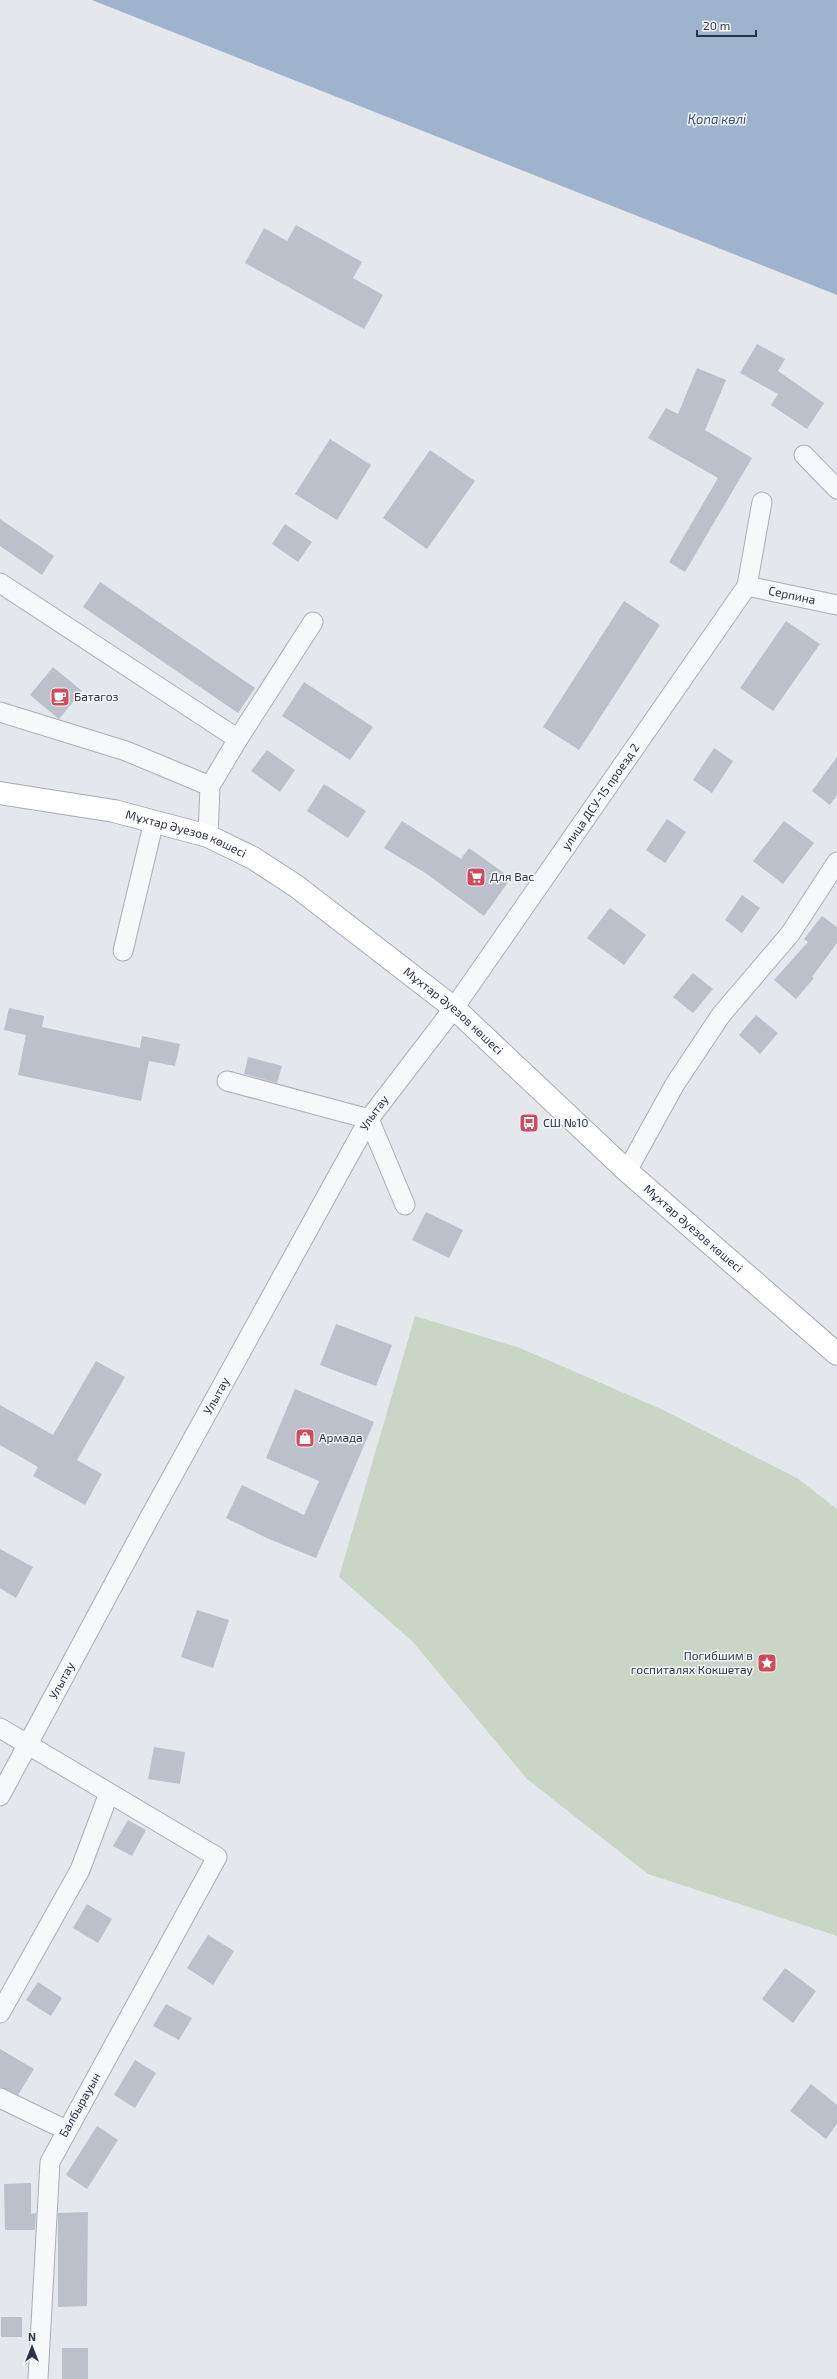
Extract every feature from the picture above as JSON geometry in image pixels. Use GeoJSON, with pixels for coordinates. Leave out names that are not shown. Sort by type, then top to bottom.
{"type":"FeatureCollection","features":[{"type":"Feature","properties":{"kind":"main road","name":"Мұхтар Әуезов көшесі"},"geometry":{"type":"LineString","coordinates":[[0,792],[114,811],[208,836],[253,858],[296,886],[454,1008],[627,1171],[837,1354]]}},
{"type":"Feature","properties":{"kind":"street"},"geometry":{"type":"LineString","coordinates":[[804,455],[837,489]]}},
{"type":"Feature","properties":{"kind":"street"},"geometry":{"type":"LineString","coordinates":[[747,586],[762,502]]}},
{"type":"Feature","properties":{"kind":"street"},"geometry":{"type":"LineString","coordinates":[[0,584],[238,739]]}},
{"type":"Feature","properties":{"kind":"street","name":"Серпина"},"geometry":{"type":"LineString","coordinates":[[747,586],[837,605]]}},
{"type":"Feature","properties":{"kind":"street","name":"улица ДСУ-15 проезд 2"},"geometry":{"type":"LineString","coordinates":[[454,1008],[747,586]]}},
{"type":"Feature","properties":{"kind":"street"},"geometry":{"type":"LineString","coordinates":[[208,836],[210,786],[238,739],[313,622]]}},
{"type":"Feature","properties":{"kind":"street"},"geometry":{"type":"LineString","coordinates":[[0,712],[126,751],[210,786]]}},
{"type":"Feature","properties":{"kind":"street"},"geometry":{"type":"LineString","coordinates":[[123,951],[154,821]]}},
{"type":"Feature","properties":{"kind":"street"},"geometry":{"type":"LineString","coordinates":[[627,1171],[675,1084],[721,1015],[790,934],[837,862]]}},
{"type":"Feature","properties":{"kind":"street","name":"Улытау"},"geometry":{"type":"LineString","coordinates":[[0,1796],[369,1119],[454,1008]]}},
{"type":"Feature","properties":{"kind":"street"},"geometry":{"type":"LineString","coordinates":[[227,1081],[369,1119],[405,1206]]}},
{"type":"Feature","properties":{"kind":"street"},"geometry":{"type":"LineString","coordinates":[[0,1728],[109,1793],[80,1870],[0,2013]]}},
{"type":"Feature","properties":{"kind":"street","name":"Балбырауын"},"geometry":{"type":"LineString","coordinates":[[38,2379],[50,2162],[66,2130],[216,1857],[109,1793]]}},
{"type":"Feature","properties":{"kind":"street"},"geometry":{"type":"LineString","coordinates":[[0,2098],[66,2130]]}},
{"type":"Feature","properties":{"kind":"green space"},"geometry":{"type":"Polygon","coordinates":[[[415,1316],[520,1348],[661,1409],[797,1478],[837,1509],[837,1936],[648,1874],[527,1779],[412,1641],[339,1577],[415,1316]]]}},
{"type":"Feature","properties":{"kind":"water","name":"Қопа көлі"},"geometry":{"type":"Polygon","coordinates":[[[92,0],[837,0],[837,295],[92,0]]]}},
{"type":"Feature","properties":{"kind":"building"},"geometry":{"type":"Polygon","coordinates":[[[296,225],[362,262],[353,278],[383,295],[364,329],[245,263],[264,228],[287,241],[296,225]]]}},
{"type":"Feature","properties":{"kind":"building"},"geometry":{"type":"Polygon","coordinates":[[[757,344],[785,359],[778,371],[824,403],[807,429],[771,405],[778,394],[740,373],[757,344]]]}},
{"type":"Feature","properties":{"kind":"building"},"geometry":{"type":"Polygon","coordinates":[[[697,368],[726,380],[705,430],[752,458],[685,572],[669,562],[718,478],[648,438],[666,408],[678,414],[697,368]]]}},
{"type":"Feature","properties":{"kind":"building"},"geometry":{"type":"Polygon","coordinates":[[[330,439],[371,465],[337,520],[295,494],[330,439]]]}},
{"type":"Feature","properties":{"kind":"building"},"geometry":{"type":"Polygon","coordinates":[[[430,450],[475,481],[427,549],[383,518],[430,450]]]}},
{"type":"Feature","properties":{"kind":"building"},"geometry":{"type":"Polygon","coordinates":[[[0,519],[54,556],[42,575],[0,546],[0,519]]]}},
{"type":"Feature","properties":{"kind":"building"},"geometry":{"type":"Polygon","coordinates":[[[285,524],[312,542],[298,562],[272,544],[285,524]]]}},
{"type":"Feature","properties":{"kind":"building"},"geometry":{"type":"Polygon","coordinates":[[[100,582],[255,688],[238,713],[83,607],[100,582]]]}},
{"type":"Feature","properties":{"kind":"building"},"geometry":{"type":"Polygon","coordinates":[[[624,601],[660,625],[579,750],[543,727],[624,601]]]}},
{"type":"Feature","properties":{"kind":"building"},"geometry":{"type":"Polygon","coordinates":[[[786,621],[820,644],[773,711],[740,688],[786,621]]]}},
{"type":"Feature","properties":{"kind":"building"},"geometry":{"type":"Polygon","coordinates":[[[53,667],[82,691],[59,719],[30,695],[53,667]]]}},
{"type":"Feature","properties":{"kind":"building"},"geometry":{"type":"Polygon","coordinates":[[[304,682],[373,727],[350,760],[282,716],[304,682]]]}},
{"type":"Feature","properties":{"kind":"building"},"geometry":{"type":"Polygon","coordinates":[[[714,748],[733,761],[712,793],[693,780],[714,748]]]}},
{"type":"Feature","properties":{"kind":"building"},"geometry":{"type":"Polygon","coordinates":[[[267,750],[295,770],[280,792],[251,771],[267,750]]]}},
{"type":"Feature","properties":{"kind":"building"},"geometry":{"type":"Polygon","coordinates":[[[837,757],[837,795],[830,805],[812,791],[837,757]]]}},
{"type":"Feature","properties":{"kind":"building"},"geometry":{"type":"Polygon","coordinates":[[[324,784],[366,811],[348,838],[307,811],[324,784]]]}},
{"type":"Feature","properties":{"kind":"building"},"geometry":{"type":"Polygon","coordinates":[[[667,819],[686,832],[665,863],[646,850],[667,819]]]}},
{"type":"Feature","properties":{"kind":"building"},"geometry":{"type":"Polygon","coordinates":[[[402,821],[461,859],[469,848],[511,878],[484,916],[427,874],[384,848],[402,821]]]}},
{"type":"Feature","properties":{"kind":"building"},"geometry":{"type":"Polygon","coordinates":[[[784,821],[814,843],[783,884],[753,861],[784,821]]]}},
{"type":"Feature","properties":{"kind":"building"},"geometry":{"type":"Polygon","coordinates":[[[742,895],[760,908],[742,933],[725,920],[742,895]]]}},
{"type":"Feature","properties":{"kind":"building"},"geometry":{"type":"Polygon","coordinates":[[[610,908],[646,935],[624,965],[587,938],[610,908]]]}},
{"type":"Feature","properties":{"kind":"building"},"geometry":{"type":"Polygon","coordinates":[[[822,916],[837,927],[837,943],[812,977],[814,978],[796,999],[774,980],[808,942],[804,939],[822,916]]]}},
{"type":"Feature","properties":{"kind":"building"},"geometry":{"type":"Polygon","coordinates":[[[693,973],[713,989],[693,1013],[673,997],[693,973]]]}},
{"type":"Feature","properties":{"kind":"building"},"geometry":{"type":"Polygon","coordinates":[[[9,1008],[44,1016],[42,1027],[140,1048],[142,1036],[180,1044],[175,1066],[149,1061],[141,1101],[18,1075],[26,1035],[4,1030],[9,1008]]]}},
{"type":"Feature","properties":{"kind":"building"},"geometry":{"type":"Polygon","coordinates":[[[756,1015],[778,1033],[760,1054],[739,1035],[756,1015]]]}},
{"type":"Feature","properties":{"kind":"building"},"geometry":{"type":"Polygon","coordinates":[[[248,1057],[282,1066],[277,1083],[244,1074],[248,1057]]]}},
{"type":"Feature","properties":{"kind":"building"},"geometry":{"type":"Polygon","coordinates":[[[426,1212],[463,1230],[449,1258],[412,1240],[426,1212]]]}},
{"type":"Feature","properties":{"kind":"building"},"geometry":{"type":"Polygon","coordinates":[[[336,1324],[392,1345],[376,1386],[320,1365],[336,1324]]]}},
{"type":"Feature","properties":{"kind":"building"},"geometry":{"type":"Polygon","coordinates":[[[96,1361],[125,1377],[77,1460],[102,1474],[85,1505],[33,1476],[38,1467],[0,1445],[0,1405],[53,1435],[96,1361]]]}},
{"type":"Feature","properties":{"kind":"building"},"geometry":{"type":"Polygon","coordinates":[[[295,1389],[374,1422],[316,1558],[269,1539],[226,1518],[242,1485],[304,1515],[319,1481],[266,1458],[295,1389]]]}},
{"type":"Feature","properties":{"kind":"building"},"geometry":{"type":"Polygon","coordinates":[[[0,1549],[33,1567],[16,1598],[0,1588],[0,1549]]]}},
{"type":"Feature","properties":{"kind":"building"},"geometry":{"type":"Polygon","coordinates":[[[197,1610],[229,1620],[213,1668],[181,1657],[197,1610]]]}},
{"type":"Feature","properties":{"kind":"building"},"geometry":{"type":"Polygon","coordinates":[[[154,1747],[185,1752],[180,1784],[148,1779],[154,1747]]]}},
{"type":"Feature","properties":{"kind":"building"},"geometry":{"type":"Polygon","coordinates":[[[128,1820],[146,1830],[132,1856],[113,1846],[128,1820]]]}},
{"type":"Feature","properties":{"kind":"building"},"geometry":{"type":"Polygon","coordinates":[[[87,1904],[112,1919],[98,1943],[73,1928],[87,1904]]]}},
{"type":"Feature","properties":{"kind":"building"},"geometry":{"type":"Polygon","coordinates":[[[208,1935],[234,1951],[213,1985],[187,1968],[208,1935]]]}},
{"type":"Feature","properties":{"kind":"building"},"geometry":{"type":"Polygon","coordinates":[[[785,1968],[816,1991],[793,2023],[762,1999],[785,1968]]]}},
{"type":"Feature","properties":{"kind":"building"},"geometry":{"type":"Polygon","coordinates":[[[38,1982],[62,1998],[51,2016],[26,2000],[38,1982]]]}},
{"type":"Feature","properties":{"kind":"building"},"geometry":{"type":"Polygon","coordinates":[[[166,2004],[192,2018],[179,2040],[153,2026],[166,2004]]]}},
{"type":"Feature","properties":{"kind":"building"},"geometry":{"type":"Polygon","coordinates":[[[0,2049],[34,2069],[18,2095],[0,2087],[0,2049]]]}},
{"type":"Feature","properties":{"kind":"building"},"geometry":{"type":"Polygon","coordinates":[[[135,2060],[156,2073],[135,2108],[114,2095],[135,2060]]]}},
{"type":"Feature","properties":{"kind":"building"},"geometry":{"type":"Polygon","coordinates":[[[811,2084],[837,2105],[837,2124],[826,2139],[790,2111],[811,2084]]]}},
{"type":"Feature","properties":{"kind":"building"},"geometry":{"type":"Polygon","coordinates":[[[97,2126],[118,2140],[87,2189],[66,2175],[97,2126]]]}},
{"type":"Feature","properties":{"kind":"building"},"geometry":{"type":"Polygon","coordinates":[[[31,2183],[31,2214],[36,2213],[35,2230],[5,2230],[4,2184],[31,2183]]]}},
{"type":"Feature","properties":{"kind":"building"},"geometry":{"type":"Polygon","coordinates":[[[88,2212],[87,2306],[58,2307],[58,2213],[88,2212]]]}},
{"type":"Feature","properties":{"kind":"building"},"geometry":{"type":"Polygon","coordinates":[[[1,2317],[22,2317],[22,2337],[1,2337],[1,2317]]]}},
{"type":"Feature","properties":{"kind":"building"},"geometry":{"type":"Polygon","coordinates":[[[62,2348],[88,2348],[88,2379],[62,2379],[62,2348]]]}},
{"type":"Feature","properties":{"kind":"place","name":"Батагоз"},"geometry":{"type":"Point","coordinates":[60,697]}},
{"type":"Feature","properties":{"kind":"place","name":"Для Вас"},"geometry":{"type":"Point","coordinates":[476,877]}},
{"type":"Feature","properties":{"kind":"place","name":"СШ №10"},"geometry":{"type":"Point","coordinates":[529,1123]}},
{"type":"Feature","properties":{"kind":"place","name":"Армада"},"geometry":{"type":"Point","coordinates":[305,1438]}},
{"type":"Feature","properties":{"kind":"place","name":"Погибшим в госпиталях Кокшетау"},"geometry":{"type":"Point","coordinates":[767,1663]}}]}
